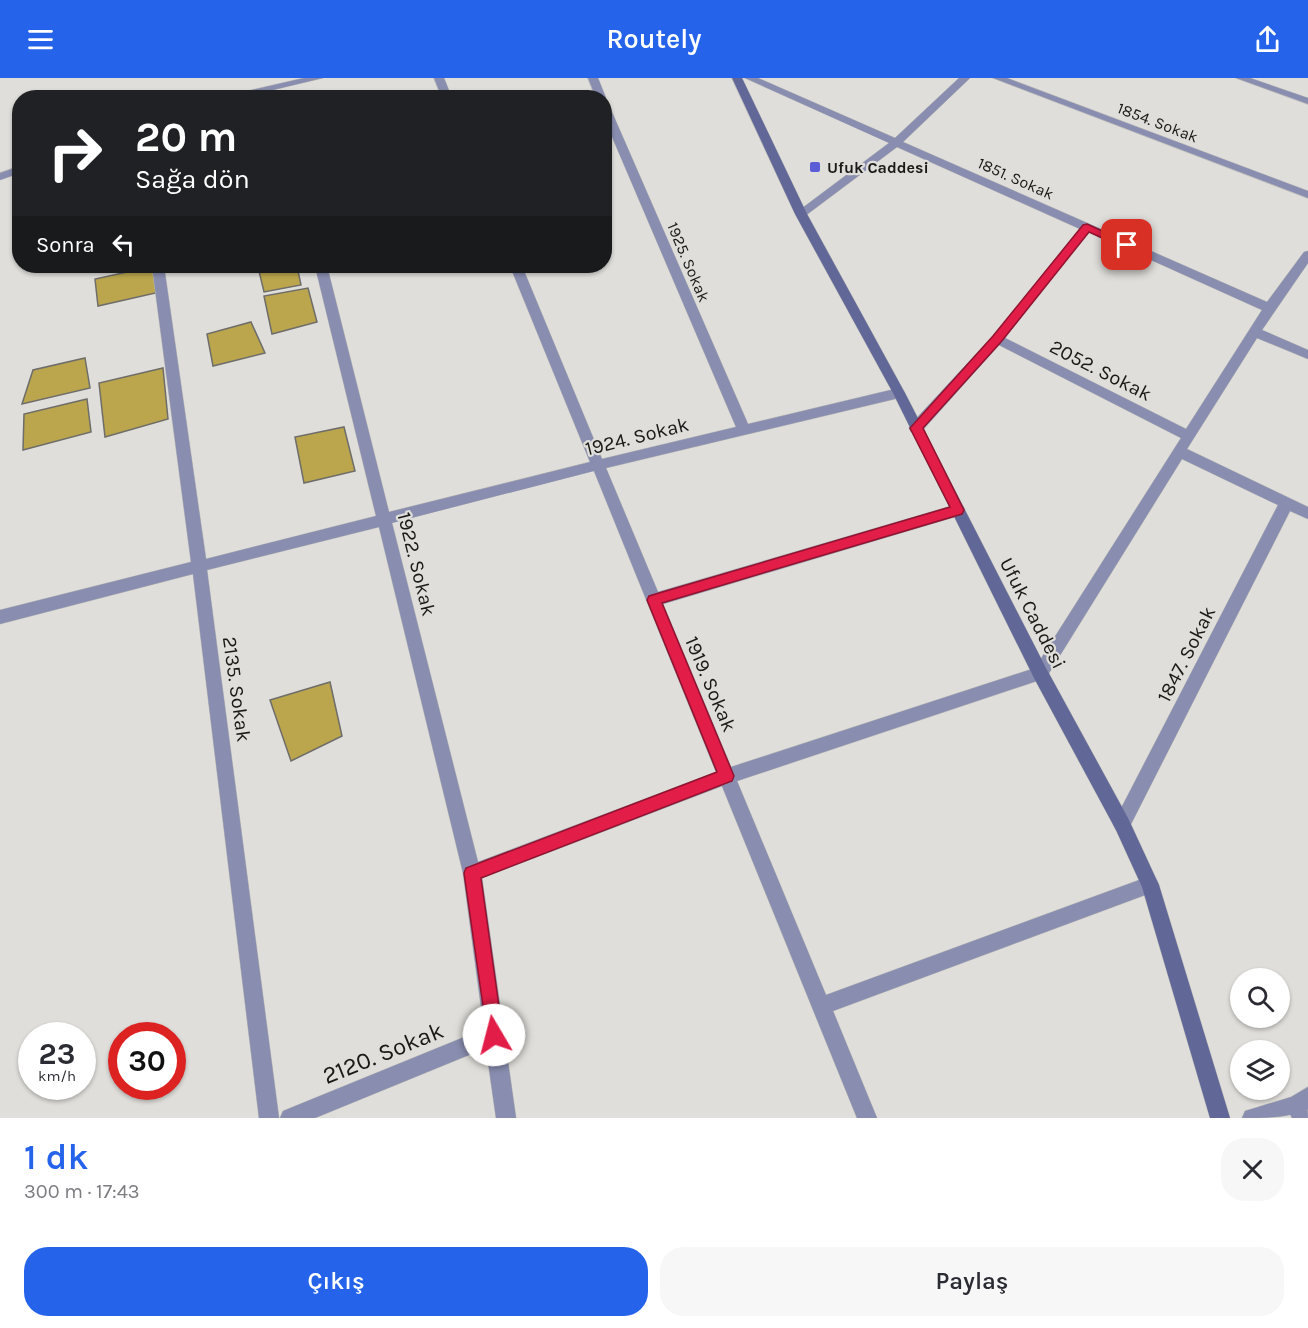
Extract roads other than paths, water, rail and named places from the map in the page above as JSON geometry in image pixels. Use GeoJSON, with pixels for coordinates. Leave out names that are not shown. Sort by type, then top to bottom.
{"type":"FeatureCollection","features":[{"type":"Feature","properties":{"kind":"main road","name":"Ufuk Caddesi"},"geometry":{"type":"LineString","coordinates":[[737,78],[801,214],[899,393],[1040,673],[1122,824],[1150,885],[1220,1118]]}},
{"type":"Feature","properties":{"kind":"street"},"geometry":{"type":"LineString","coordinates":[[259,90],[318,78]]}},
{"type":"Feature","properties":{"kind":"street","name":"1851. Sokak"},"geometry":{"type":"LineString","coordinates":[[750,78],[1269,308]]}},
{"type":"Feature","properties":{"kind":"street"},"geometry":{"type":"LineString","coordinates":[[801,214],[897,142],[965,78]]}},
{"type":"Feature","properties":{"kind":"street","name":"1854. Sokak"},"geometry":{"type":"LineString","coordinates":[[998,78],[1308,195]]}},
{"type":"Feature","properties":{"kind":"street"},"geometry":{"type":"LineString","coordinates":[[1241,78],[1308,101]]}},
{"type":"Feature","properties":{"kind":"street"},"geometry":{"type":"LineString","coordinates":[[277,86],[278,90]]}},
{"type":"Feature","properties":{"kind":"street","name":"1925. Sokak"},"geometry":{"type":"LineString","coordinates":[[612,124],[744,431]]}},
{"type":"Feature","properties":{"kind":"street"},"geometry":{"type":"LineString","coordinates":[[916,428],[997,339],[1087,227]]}},
{"type":"Feature","properties":{"kind":"street"},"geometry":{"type":"LineString","coordinates":[[472,873],[726,776],[1040,673],[1187,435],[1269,308],[1308,255]]}},
{"type":"Feature","properties":{"kind":"street","name":"2135. Sokak"},"geometry":{"type":"LineString","coordinates":[[159,273],[269,1118]]}},
{"type":"Feature","properties":{"kind":"street","name":"1922. Sokak"},"geometry":{"type":"LineString","coordinates":[[323,273],[472,873],[506,1118]]}},
{"type":"Feature","properties":{"kind":"street","name":"1919. Sokak"},"geometry":{"type":"LineString","coordinates":[[519,273],[867,1118]]}},
{"type":"Feature","properties":{"kind":"street"},"geometry":{"type":"LineString","coordinates":[[1255,332],[1308,355]]}},
{"type":"Feature","properties":{"kind":"street","name":"2052. Sokak"},"geometry":{"type":"LineString","coordinates":[[997,339],[1187,435]]}},
{"type":"Feature","properties":{"kind":"street","name":"1924. Sokak"},"geometry":{"type":"LineString","coordinates":[[0,617],[598,465],[899,393]]}},
{"type":"Feature","properties":{"kind":"street"},"geometry":{"type":"LineString","coordinates":[[1178,451],[1308,513]]}},
{"type":"Feature","properties":{"kind":"street","name":"1847. Sokak"},"geometry":{"type":"LineString","coordinates":[[1122,824],[1287,502]]}},
{"type":"Feature","properties":{"kind":"street"},"geometry":{"type":"LineString","coordinates":[[654,600],[958,510]]}},
{"type":"Feature","properties":{"kind":"street"},"geometry":{"type":"LineString","coordinates":[[821,1006],[1150,885]]}},
{"type":"Feature","properties":{"kind":"street","name":"2120. Sokak"},"geometry":{"type":"LineString","coordinates":[[290,1118],[494,1035]]}},
{"type":"Feature","properties":{"kind":"street"},"geometry":{"type":"LineString","coordinates":[[1252,1118],[1302,1107]]}},
{"type":"Feature","properties":{"kind":"place","name":"Ufuk Caddesi"},"geometry":{"type":"Point","coordinates":[815,167]}}]}
